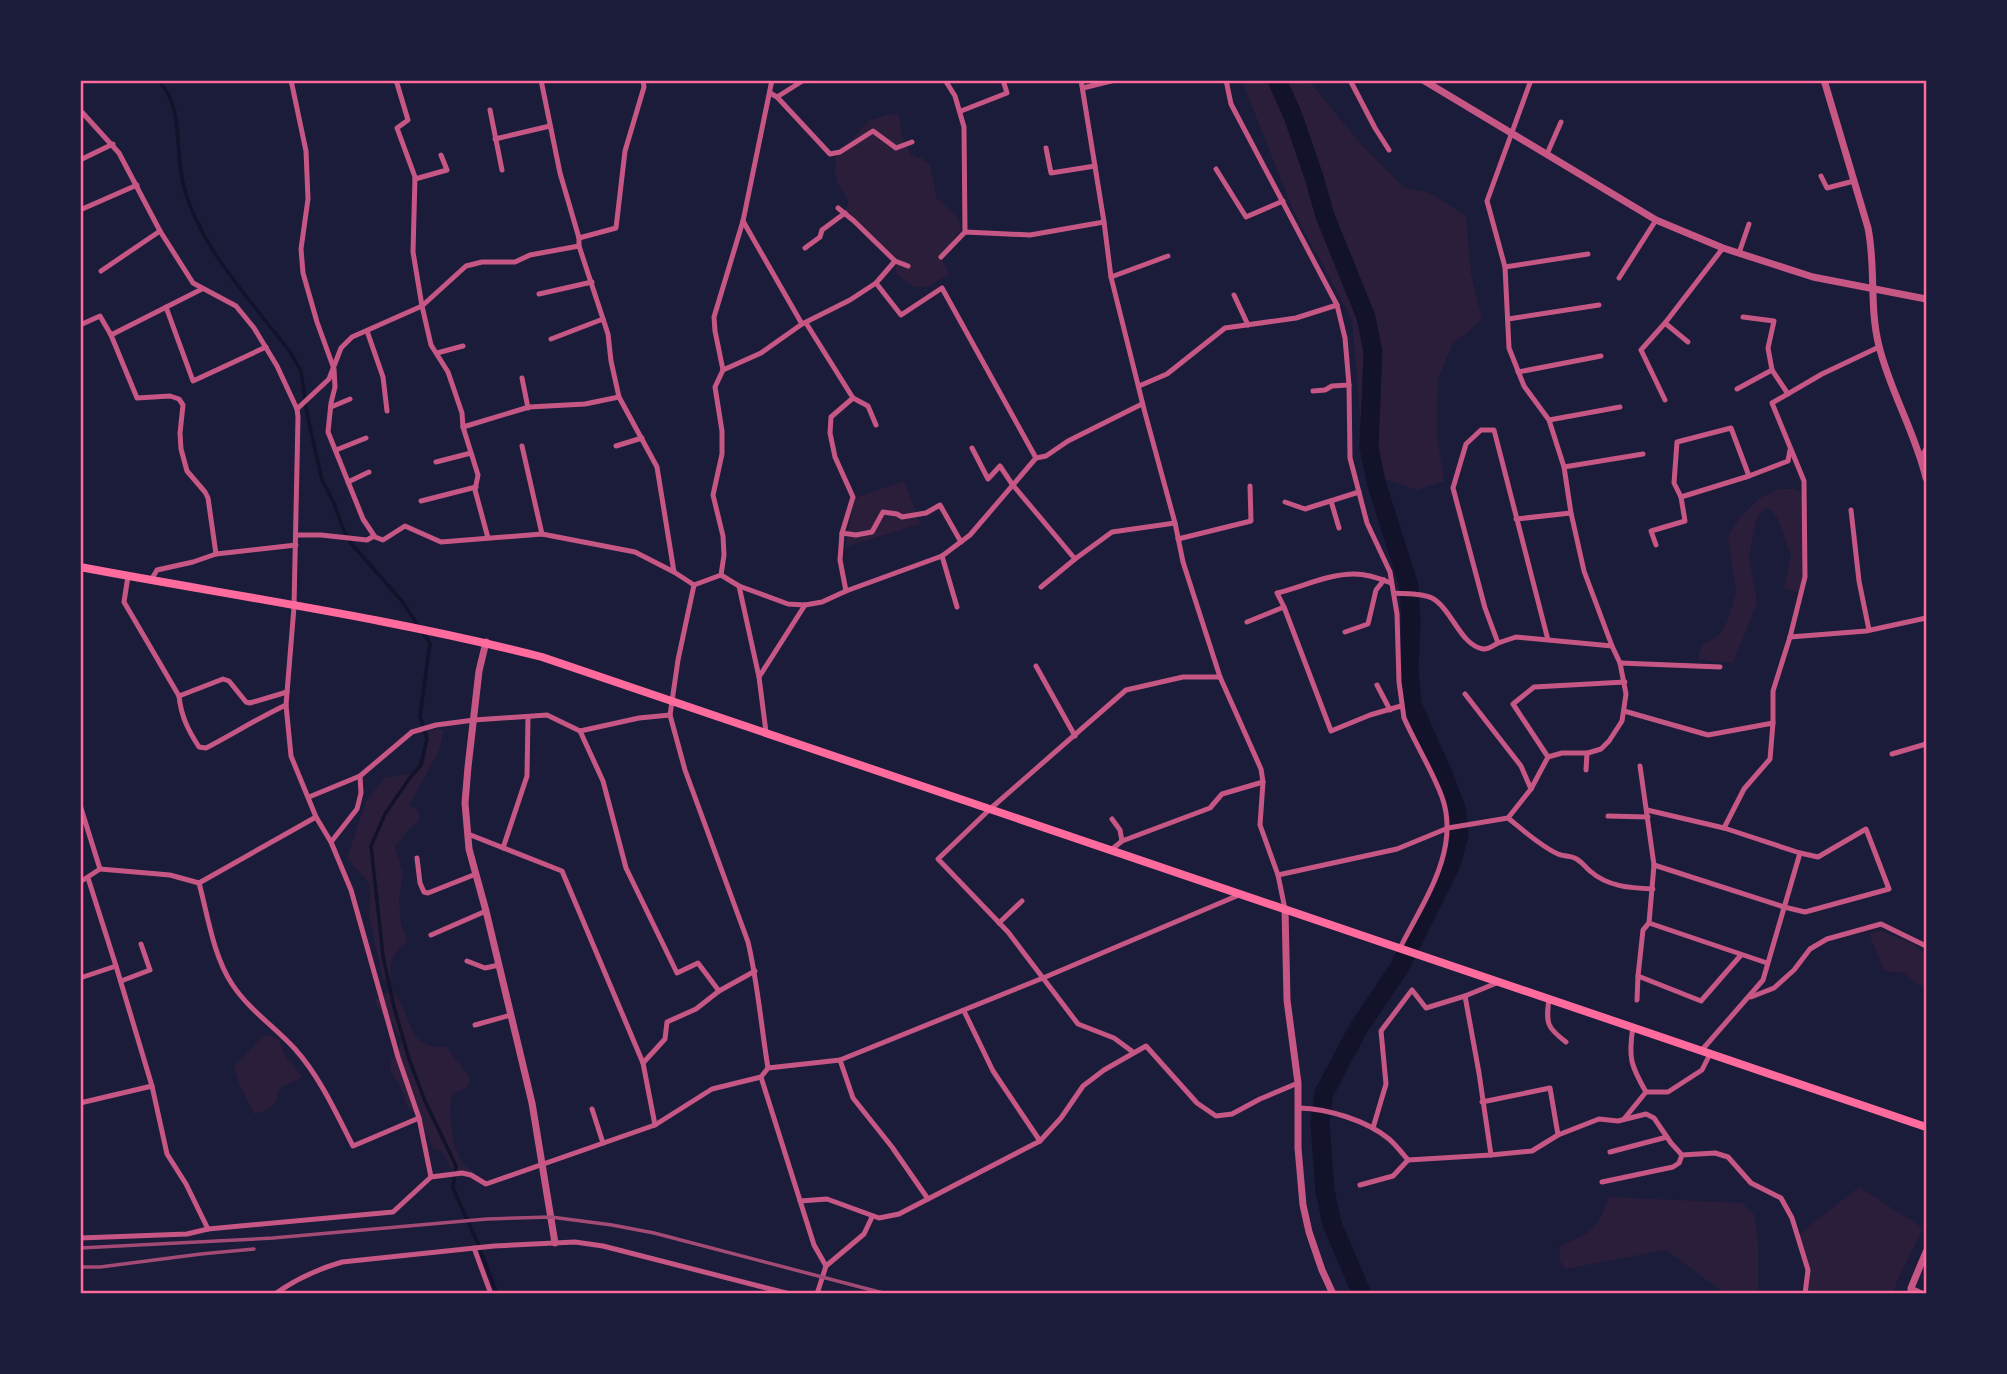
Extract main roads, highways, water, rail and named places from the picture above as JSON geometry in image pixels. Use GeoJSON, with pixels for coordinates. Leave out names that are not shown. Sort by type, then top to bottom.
{"type":"FeatureCollection","features":[{"type":"Feature","properties":{"kind":"main road"},"geometry":{"type":"LineString","coordinates":[[80,567],[406,626],[486,642],[542,657],[1927,1127]]}},
{"type":"Feature","properties":{"kind":"waterway"},"geometry":{"type":"LineString","coordinates":[[158,80],[172,103],[184,187],[202,232],[229,274],[290,352],[301,371],[307,414],[322,480],[342,526],[350,542],[401,600],[430,643],[420,716],[427,739],[421,765],[385,814],[371,846],[383,956],[394,1007],[425,1101],[456,1166],[453,1188],[497,1294]]}},
{"type":"Feature","properties":{"kind":"waterway"},"geometry":{"type":"LineString","coordinates":[[1277,80],[1293,116],[1325,216],[1366,317],[1373,352],[1369,447],[1376,482],[1409,586],[1409,670],[1412,704],[1457,811],[1459,835],[1451,864],[1399,968],[1358,1029],[1324,1093],[1320,1123],[1325,1191],[1332,1224],[1362,1294]]}},
{"type":"Feature","properties":{"kind":"railway"},"geometry":{"type":"LineString","coordinates":[[80,1248],[273,1238],[487,1219],[551,1217],[654,1233],[887,1294]]}},
{"type":"Feature","properties":{"kind":"railway"},"geometry":{"type":"LineString","coordinates":[[80,1267],[254,1249]]}}]}
